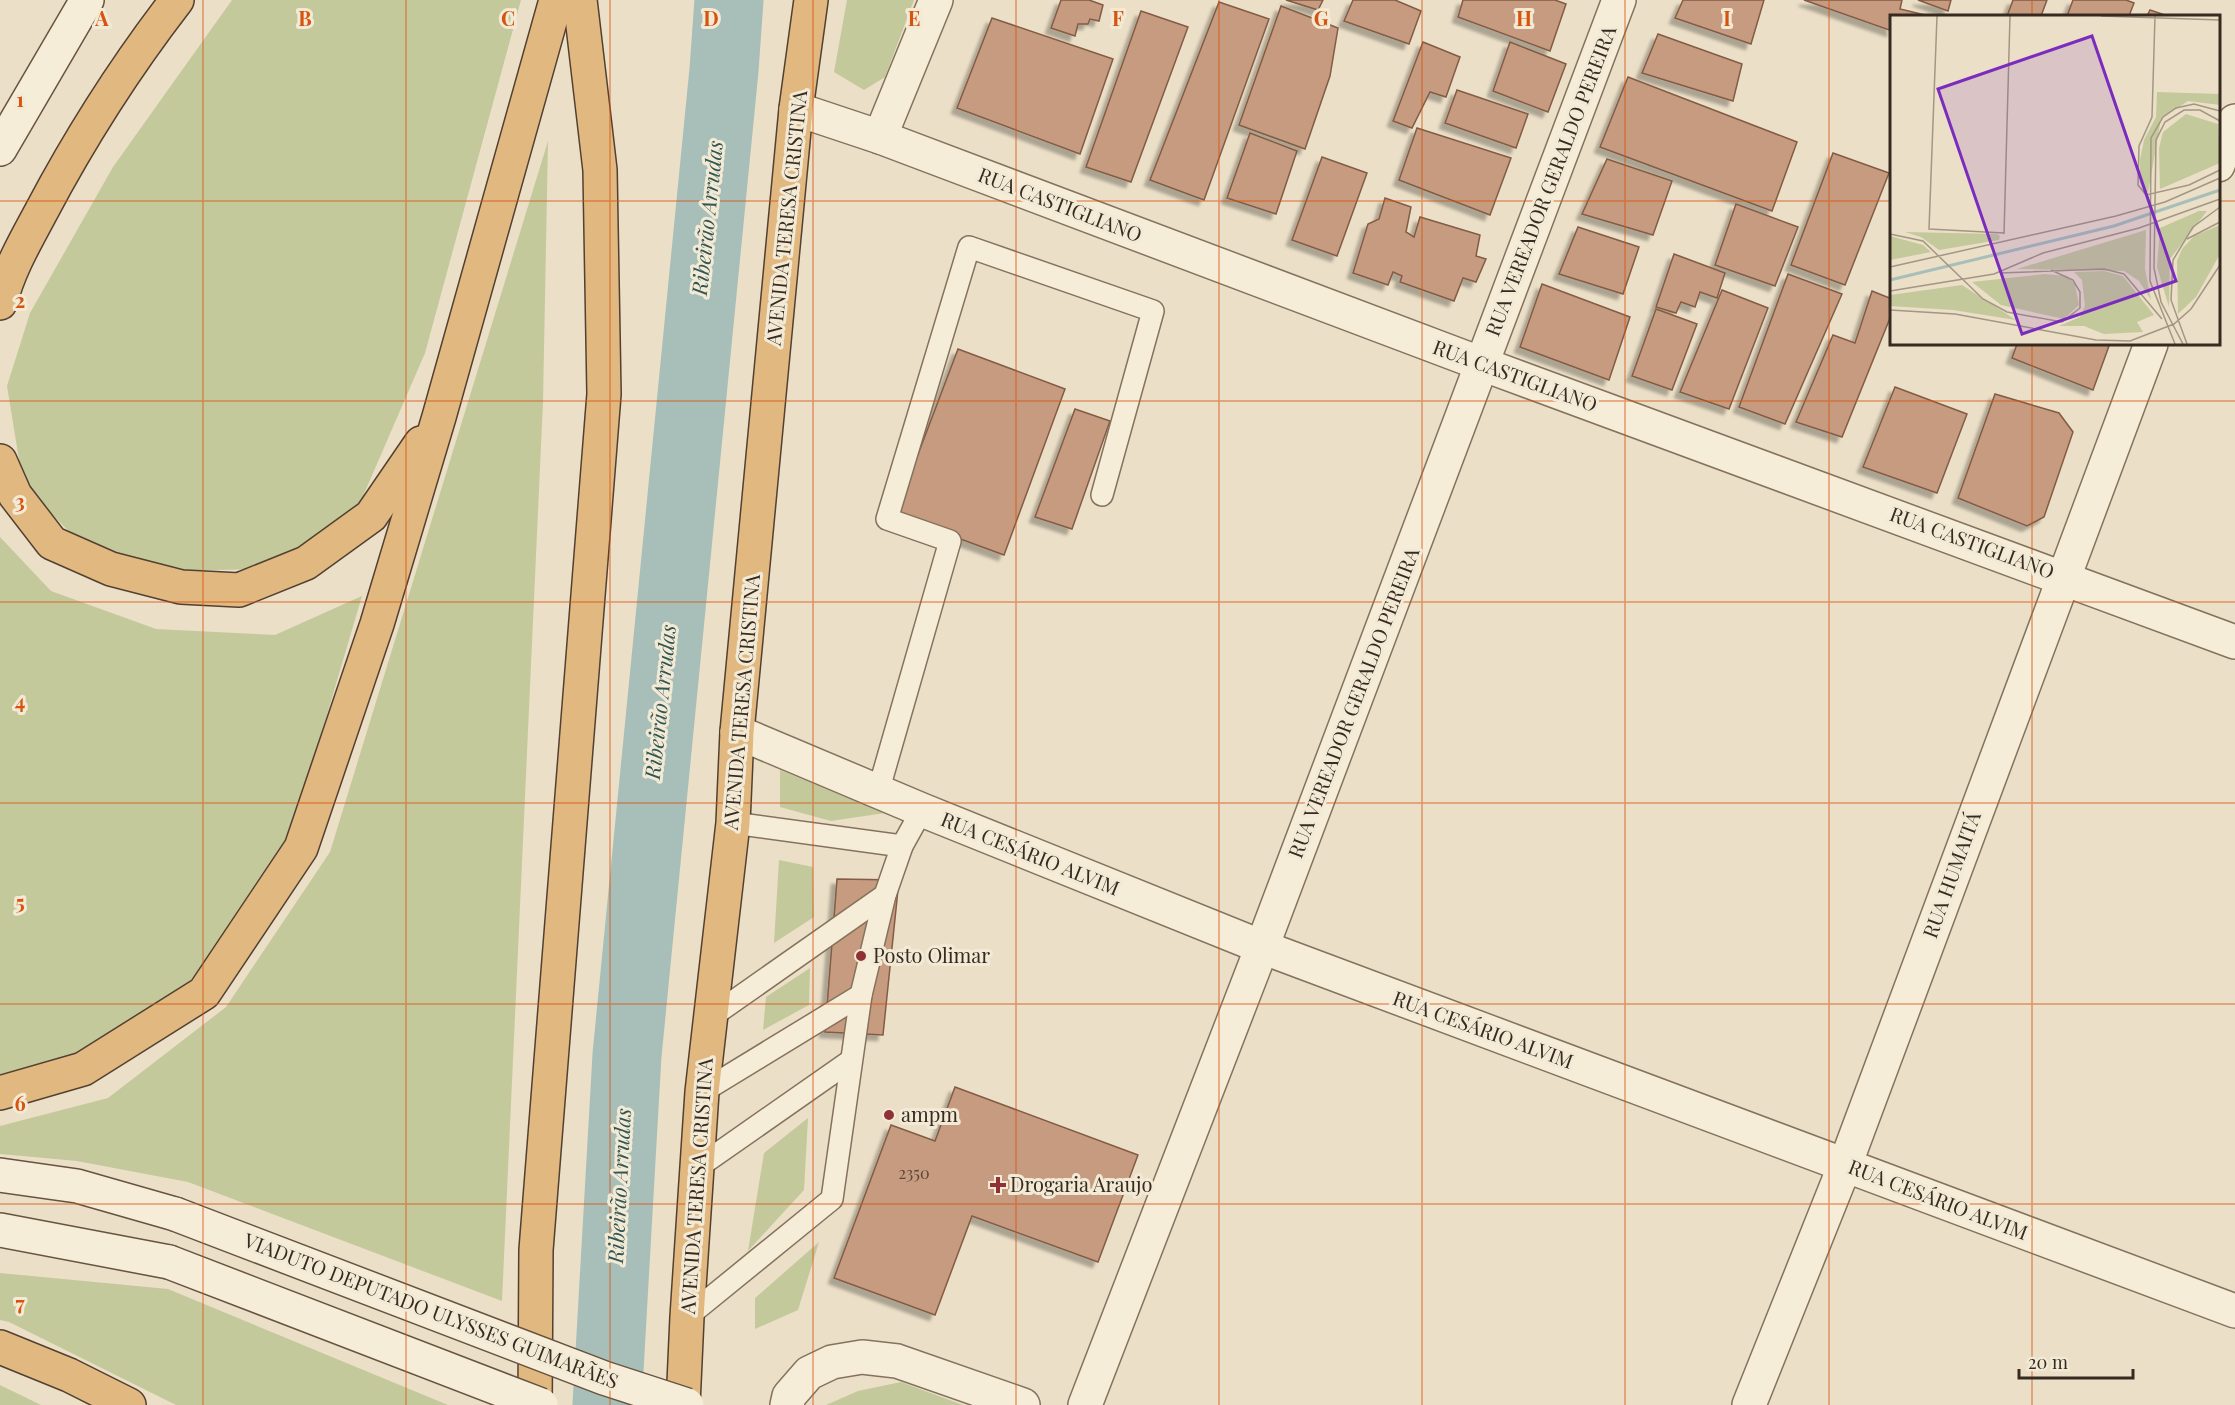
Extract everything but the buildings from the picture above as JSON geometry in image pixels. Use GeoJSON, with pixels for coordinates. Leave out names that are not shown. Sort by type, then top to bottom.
{"type":"FeatureCollection","features":[{"type":"Feature","properties":{"kind":"highway"},"geometry":{"type":"LineString","coordinates":[[0,303],[6,277],[65,166],[145,41],[177,0]]}},
{"type":"Feature","properties":{"kind":"highway"},"geometry":{"type":"LineString","coordinates":[[0,1094],[83,1069],[204,993],[301,848],[376,624],[439,417],[556,0]]}},
{"type":"Feature","properties":{"kind":"highway"},"geometry":{"type":"LineString","coordinates":[[535,1405],[537,1250],[604,394],[600,170],[580,0]]}},
{"type":"Feature","properties":{"kind":"highway","name":"AVENIDA TERESA CRISTINA"},"geometry":{"type":"LineString","coordinates":[[685,1405],[687,1317],[702,1092],[733,824],[737,732],[796,108],[811,0]]}},
{"type":"Feature","properties":{"kind":"highway"},"geometry":{"type":"LineString","coordinates":[[0,461],[15,495],[52,543],[111,569],[161,582],[181,587],[238,590],[306,563],[371,516],[439,417]]}},
{"type":"Feature","properties":{"kind":"highway"},"geometry":{"type":"LineString","coordinates":[[0,1347],[69,1375],[129,1405]]}},
{"type":"Feature","properties":{"kind":"street"},"geometry":{"type":"LineString","coordinates":[[0,149],[87,0]]}},
{"type":"Feature","properties":{"kind":"street"},"geometry":{"type":"LineString","coordinates":[[880,137],[936,0]]}},
{"type":"Feature","properties":{"kind":"street","name":"RUA VEREADOR GERALDO PEREIRA"},"geometry":{"type":"LineString","coordinates":[[1085,1405],[1262,947],[1619,0]]}},
{"type":"Feature","properties":{"kind":"street","name":"RUA CASTIGLIANO"},"geometry":{"type":"LineString","coordinates":[[796,108],[880,137],[1482,364],[2235,642]]}},
{"type":"Feature","properties":{"kind":"street"},"geometry":{"type":"LineString","coordinates":[[2220,160],[2235,121]]}},
{"type":"Feature","properties":{"kind":"street","name":"RUA HUMAITÁ"},"geometry":{"type":"LineString","coordinates":[[1749,1405],[1845,1165],[2151,345]]}},
{"type":"Feature","properties":{"kind":"street","name":"RUA CESÁRIO ALVIM"},"geometry":{"type":"LineString","coordinates":[[737,732],[878,792],[1262,947],[2235,1311]]}},
{"type":"Feature","properties":{"kind":"street","name":"VIADUTO DEPUTADO ULYSSES GUIMARÃES"},"geometry":{"type":"LineString","coordinates":[[0,1175],[76,1186],[175,1214],[604,1378],[685,1405]]}},
{"type":"Feature","properties":{"kind":"street"},"geometry":{"type":"LineString","coordinates":[[0,1230],[169,1262],[541,1405]]}},
{"type":"Feature","properties":{"kind":"street"},"geometry":{"type":"LineString","coordinates":[[787,1405],[789,1396],[809,1373],[832,1362],[862,1357],[897,1361],[1023,1405]]}},
{"type":"Feature","properties":{"kind":"lane"},"geometry":{"type":"LineString","coordinates":[[878,792],[950,541],[887,519],[969,247],[1154,311],[1102,495]]}},
{"type":"Feature","properties":{"kind":"lane"},"geometry":{"type":"LineString","coordinates":[[687,1317],[832,1199],[861,995],[885,895],[902,846],[922,810]]}},
{"type":"Feature","properties":{"kind":"lane"},"geometry":{"type":"LineString","coordinates":[[733,824],[902,846]]}},
{"type":"Feature","properties":{"kind":"lane"},"geometry":{"type":"LineString","coordinates":[[711,1017],[885,895]]}},
{"type":"Feature","properties":{"kind":"lane"},"geometry":{"type":"LineString","coordinates":[[702,1092],[861,995]]}},
{"type":"Feature","properties":{"kind":"lane"},"geometry":{"type":"LineString","coordinates":[[697,1168],[850,1061]]}},
{"type":"Feature","properties":{"kind":"green space"},"geometry":{"type":"Polygon","coordinates":[[[232,0],[521,0],[425,353],[351,524],[264,569],[161,571],[80,543],[23,484],[7,386],[30,313],[113,167],[232,0]]]}},
{"type":"Feature","properties":{"kind":"green space"},"geometry":{"type":"Polygon","coordinates":[[[847,0],[914,0],[885,77],[864,90],[834,72],[847,0]]]}},
{"type":"Feature","properties":{"kind":"green space"},"geometry":{"type":"Polygon","coordinates":[[[548,141],[543,402],[502,1301],[188,1182],[77,1161],[0,1154],[0,1126],[108,1098],[226,1007],[330,852],[548,141]]]}},
{"type":"Feature","properties":{"kind":"green space"},"geometry":{"type":"Polygon","coordinates":[[[0,537],[51,591],[156,629],[275,635],[362,596],[290,840],[193,984],[82,1055],[0,1078],[0,537]]]}},
{"type":"Feature","properties":{"kind":"green space"},"geometry":{"type":"Polygon","coordinates":[[[780,770],[885,813],[831,821],[780,807],[780,770]]]}},
{"type":"Feature","properties":{"kind":"green space"},"geometry":{"type":"Polygon","coordinates":[[[779,860],[813,867],[814,917],[774,943],[779,860]]]}},
{"type":"Feature","properties":{"kind":"green space"},"geometry":{"type":"Polygon","coordinates":[[[810,968],[809,1005],[763,1030],[766,997],[810,968]]]}},
{"type":"Feature","properties":{"kind":"green space"},"geometry":{"type":"Polygon","coordinates":[[[808,1118],[804,1190],[748,1251],[764,1153],[808,1118]]]}},
{"type":"Feature","properties":{"kind":"green space"},"geometry":{"type":"Polygon","coordinates":[[[819,1242],[798,1310],[755,1329],[755,1298],[819,1242]]]}},
{"type":"Feature","properties":{"kind":"green space"},"geometry":{"type":"Polygon","coordinates":[[[0,1273],[168,1289],[448,1405],[176,1405],[9,1322],[0,1320],[0,1273]]]}},
{"type":"Feature","properties":{"kind":"green space"},"geometry":{"type":"Polygon","coordinates":[[[901,1382],[963,1405],[826,1405],[858,1391],[901,1382]]]}},
{"type":"Feature","properties":{"kind":"green space"},"geometry":{"type":"Polygon","coordinates":[[[0,1385],[41,1405],[0,1405],[0,1385]]]}},
{"type":"Feature","properties":{"kind":"waterway","name":"Ribeirão Arrudas"},"geometry":{"type":"LineString","coordinates":[[607,1405],[627,1055],[729,0]]}},
{"type":"Feature","properties":{"kind":"place","name":"Posto Olimar"},"geometry":{"type":"Point","coordinates":[861,956]}},
{"type":"Feature","properties":{"kind":"place","name":"ampm"},"geometry":{"type":"Point","coordinates":[889,1115]}},
{"type":"Feature","properties":{"kind":"place","name":"Drogaria Araujo"},"geometry":{"type":"Point","coordinates":[998,1185]}}]}
